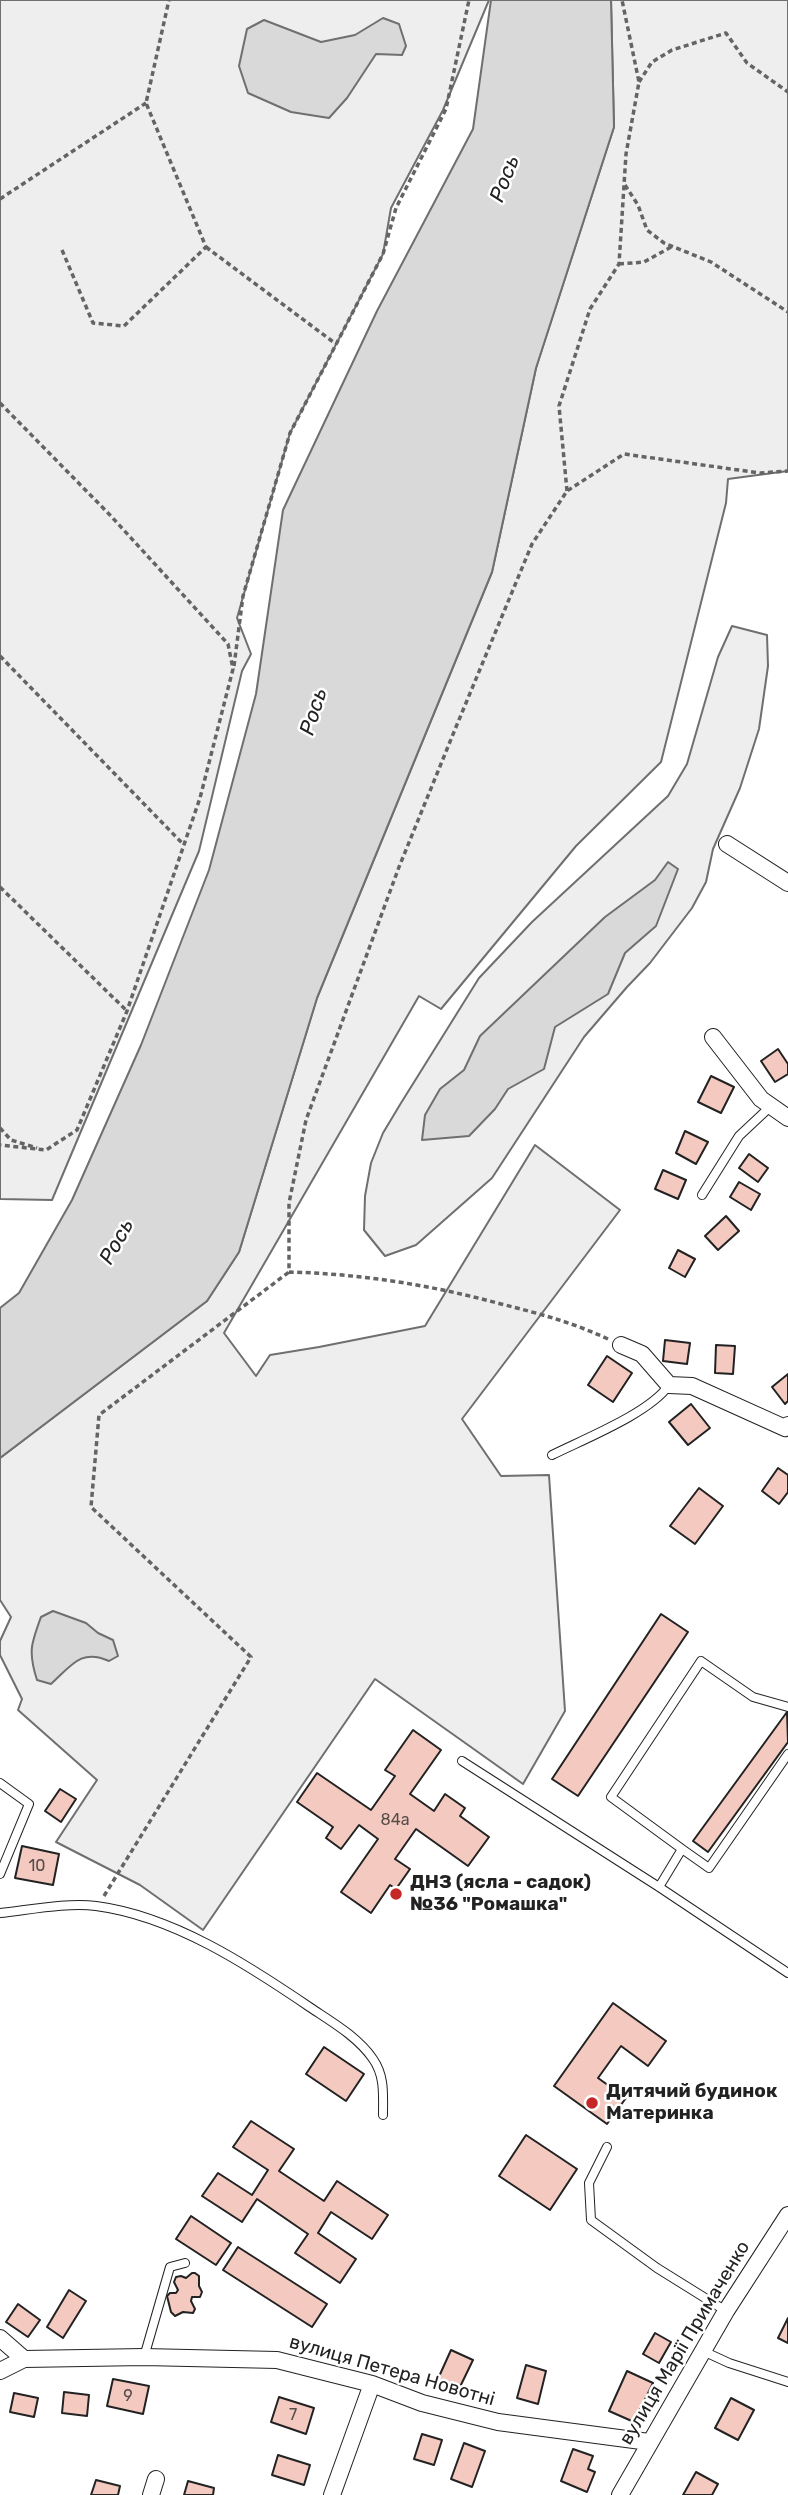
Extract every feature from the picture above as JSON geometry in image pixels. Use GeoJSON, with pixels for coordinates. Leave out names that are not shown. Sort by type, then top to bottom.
{"type":"FeatureCollection","features":[{"type":"Feature","properties":{"kind":"street"},"geometry":{"type":"LineString","coordinates":[[727,844],[788,883]]}},
{"type":"Feature","properties":{"kind":"street"},"geometry":{"type":"LineString","coordinates":[[713,1037],[761,1099],[788,1118]]}},
{"type":"Feature","properties":{"kind":"street"},"geometry":{"type":"LineString","coordinates":[[621,1345],[642,1354],[669,1385],[692,1386],[785,1428],[788,1425]]}},
{"type":"Feature","properties":{"kind":"street","name":"вулиця Марії Примаченко"},"geometry":{"type":"LineString","coordinates":[[620,2495],[726,2311],[788,2215]]}},
{"type":"Feature","properties":{"kind":"street"},"geometry":{"type":"LineString","coordinates":[[0,2338],[24,2359]]}},
{"type":"Feature","properties":{"kind":"street","name":"вулиця Петера Новотні"},"geometry":{"type":"LineString","coordinates":[[0,2371],[24,2359],[144,2357],[277,2360],[372,2384],[422,2403],[498,2422],[649,2442]]}},
{"type":"Feature","properties":{"kind":"street"},"geometry":{"type":"LineString","coordinates":[[332,2495],[372,2384]]}},
{"type":"Feature","properties":{"kind":"lane"},"geometry":{"type":"LineString","coordinates":[[702,1195],[739,1136],[771,1106]]}},
{"type":"Feature","properties":{"kind":"lane"},"geometry":{"type":"LineString","coordinates":[[552,1455],[635,1413],[662,1396],[669,1385]]}},
{"type":"Feature","properties":{"kind":"lane"},"geometry":{"type":"LineString","coordinates":[[788,1707],[753,1697],[701,1661],[611,1797],[709,1867],[788,1754]]}},
{"type":"Feature","properties":{"kind":"lane"},"geometry":{"type":"LineString","coordinates":[[462,1761],[788,1973]]}},
{"type":"Feature","properties":{"kind":"lane"},"geometry":{"type":"LineString","coordinates":[[0,1783],[29,1804],[0,1874]]}},
{"type":"Feature","properties":{"kind":"lane"},"geometry":{"type":"LineString","coordinates":[[659,1887],[682,1849]]}},
{"type":"Feature","properties":{"kind":"lane"},"geometry":{"type":"LineString","coordinates":[[0,1913],[98,1906],[160,1923],[200,1939],[347,2032],[373,2058],[383,2081],[383,2115]]}},
{"type":"Feature","properties":{"kind":"lane"},"geometry":{"type":"LineString","coordinates":[[607,2147],[589,2183],[591,2220],[657,2268],[726,2311]]}},
{"type":"Feature","properties":{"kind":"lane"},"geometry":{"type":"LineString","coordinates":[[144,2357],[170,2267],[185,2263]]}},
{"type":"Feature","properties":{"kind":"lane"},"geometry":{"type":"LineString","coordinates":[[703,2351],[729,2363],[788,2382]]}},
{"type":"Feature","properties":{"kind":"path"},"geometry":{"type":"LineString","coordinates":[[169,0],[146,103],[206,247],[336,344]]}},
{"type":"Feature","properties":{"kind":"path"},"geometry":{"type":"LineString","coordinates":[[0,1145],[46,1150],[76,1130],[127,1011],[200,798],[233,669],[243,596],[290,433],[383,254],[396,208],[446,109],[469,0]]}},
{"type":"Feature","properties":{"kind":"path"},"geometry":{"type":"LineString","coordinates":[[567,491],[559,406],[590,309],[618,264],[626,154],[639,82],[622,0]]}},
{"type":"Feature","properties":{"kind":"path"},"geometry":{"type":"LineString","coordinates":[[639,82],[652,62],[672,50],[726,33],[747,63],[788,92]]}},
{"type":"Feature","properties":{"kind":"path"},"geometry":{"type":"LineString","coordinates":[[0,199],[146,103]]}},
{"type":"Feature","properties":{"kind":"path"},"geometry":{"type":"LineString","coordinates":[[624,183],[638,205],[647,230],[664,243],[711,262],[788,312]]}},
{"type":"Feature","properties":{"kind":"path"},"geometry":{"type":"LineString","coordinates":[[618,264],[644,262],[673,246]]}},
{"type":"Feature","properties":{"kind":"path"},"geometry":{"type":"LineString","coordinates":[[62,250],[93,323],[124,326],[206,247]]}},
{"type":"Feature","properties":{"kind":"path"},"geometry":{"type":"LineString","coordinates":[[0,403],[110,515],[228,644],[233,669]]}},
{"type":"Feature","properties":{"kind":"path"},"geometry":{"type":"LineString","coordinates":[[289,1272],[289,1203],[306,1120],[399,867],[532,544],[567,491],[624,454],[760,474],[788,471]]}},
{"type":"Feature","properties":{"kind":"path"},"geometry":{"type":"LineString","coordinates":[[0,656],[183,844]]}},
{"type":"Feature","properties":{"kind":"path"},"geometry":{"type":"LineString","coordinates":[[0,887],[127,1011]]}},
{"type":"Feature","properties":{"kind":"path"},"geometry":{"type":"LineString","coordinates":[[0,1128],[11,1140],[46,1150]]}},
{"type":"Feature","properties":{"kind":"path"},"geometry":{"type":"LineString","coordinates":[[98,1906],[251,1657],[91,1507],[99,1415],[289,1272],[333,1273],[396,1280],[468,1295],[572,1322],[621,1345]]}},
{"type":"Feature","properties":{"kind":"shaded area"},"geometry":{"type":"Polygon","coordinates":[[[0,0],[489,0],[443,110],[391,208],[383,254],[290,433],[237,618],[251,654],[242,671],[199,851],[52,1200],[0,1199],[0,0]]]}},
{"type":"Feature","properties":{"kind":"shaded area"},"geometry":{"type":"Polygon","coordinates":[[[611,0],[788,0],[788,471],[728,479],[726,503],[661,762],[576,846],[441,1009],[419,996],[224,1333],[256,1376],[270,1355],[425,1326],[535,1145],[620,1210],[462,1419],[501,1476],[549,1475],[565,1711],[523,1784],[375,1679],[203,1930],[140,1885],[56,1842],[97,1780],[18,1710],[22,1699],[0,1655],[0,1641],[11,1617],[0,1600],[0,1458],[207,1301],[239,1252],[317,998],[492,572],[536,368],[614,127],[611,0]]]}},
{"type":"Feature","properties":{"kind":"shaded area"},"geometry":{"type":"Polygon","coordinates":[[[732,626],[767,635],[768,666],[759,729],[740,788],[713,849],[706,882],[692,908],[650,963],[584,1037],[492,1178],[416,1245],[385,1256],[364,1230],[365,1196],[371,1163],[383,1133],[479,978],[532,922],[668,796],[687,764],[718,657],[732,626]]]}},
{"type":"Feature","properties":{"kind":"water","name":"Рось"},"geometry":{"type":"Polygon","coordinates":[[[491,0],[611,0],[614,127],[536,368],[492,572],[317,998],[239,1252],[207,1301],[0,1458],[0,1308],[19,1293],[72,1200],[141,1045],[209,870],[256,694],[283,510],[377,311],[473,129],[491,0]]]}},
{"type":"Feature","properties":{"kind":"water"},"geometry":{"type":"Polygon","coordinates":[[[383,18],[399,24],[406,46],[402,55],[376,54],[347,98],[329,118],[291,112],[248,93],[239,66],[247,29],[264,20],[321,42],[355,35],[383,18]]]}},
{"type":"Feature","properties":{"kind":"water"},"geometry":{"type":"Polygon","coordinates":[[[668,862],[678,869],[656,926],[625,953],[608,994],[555,1027],[544,1069],[508,1089],[495,1109],[469,1136],[422,1140],[425,1115],[440,1089],[464,1070],[480,1036],[605,917],[655,880],[668,862]]]}},
{"type":"Feature","properties":{"kind":"water"},"geometry":{"type":"Polygon","coordinates":[[[53,1611],[86,1623],[113,1640],[118,1656],[109,1661],[84,1658],[71,1665],[51,1684],[37,1680],[32,1662],[33,1641],[41,1617],[53,1611]]]}},
{"type":"Feature","properties":{"kind":"building"},"geometry":{"type":"Polygon","coordinates":[[[778,1049],[788,1064],[788,1074],[775,1082],[761,1061],[778,1049]]]}},
{"type":"Feature","properties":{"kind":"building"},"geometry":{"type":"Polygon","coordinates":[[[711,1076],[734,1087],[721,1113],[698,1102],[711,1076]]]}},
{"type":"Feature","properties":{"kind":"building"},"geometry":{"type":"Polygon","coordinates":[[[685,1131],[708,1142],[696,1164],[676,1153],[685,1131]]]}},
{"type":"Feature","properties":{"kind":"building"},"geometry":{"type":"Polygon","coordinates":[[[749,1154],[768,1168],[758,1182],[739,1168],[749,1154]]]}},
{"type":"Feature","properties":{"kind":"building"},"geometry":{"type":"Polygon","coordinates":[[[663,1170],[686,1180],[678,1199],[655,1189],[663,1170]]]}},
{"type":"Feature","properties":{"kind":"building"},"geometry":{"type":"Polygon","coordinates":[[[739,1182],[760,1194],[751,1210],[730,1197],[739,1182]]]}},
{"type":"Feature","properties":{"kind":"building"},"geometry":{"type":"Polygon","coordinates":[[[726,1216],[739,1231],[718,1250],[705,1236],[726,1216]]]}},
{"type":"Feature","properties":{"kind":"building"},"geometry":{"type":"Polygon","coordinates":[[[678,1250],[695,1259],[685,1277],[669,1268],[678,1250]]]}},
{"type":"Feature","properties":{"kind":"building"},"geometry":{"type":"Polygon","coordinates":[[[665,1340],[690,1343],[687,1364],[663,1361],[665,1340]]]}},
{"type":"Feature","properties":{"kind":"building"},"geometry":{"type":"Polygon","coordinates":[[[716,1345],[735,1346],[733,1374],[715,1373],[716,1345]]]}},
{"type":"Feature","properties":{"kind":"building"},"geometry":{"type":"Polygon","coordinates":[[[607,1356],[632,1373],[613,1402],[588,1385],[607,1356]]]}},
{"type":"Feature","properties":{"kind":"building"},"geometry":{"type":"Polygon","coordinates":[[[788,1374],[788,1401],[785,1404],[772,1387],[788,1374]]]}},
{"type":"Feature","properties":{"kind":"building"},"geometry":{"type":"Polygon","coordinates":[[[691,1404],[710,1428],[688,1445],[669,1422],[691,1404]]]}},
{"type":"Feature","properties":{"kind":"building"},"geometry":{"type":"Polygon","coordinates":[[[778,1468],[788,1475],[788,1492],[779,1504],[762,1491],[778,1468]]]}},
{"type":"Feature","properties":{"kind":"building"},"geometry":{"type":"Polygon","coordinates":[[[699,1488],[723,1506],[695,1544],[670,1526],[699,1488]]]}},
{"type":"Feature","properties":{"kind":"building"},"geometry":{"type":"Polygon","coordinates":[[[661,1614],[688,1632],[578,1796],[552,1779],[661,1614]]]}},
{"type":"Feature","properties":{"kind":"building"},"geometry":{"type":"Polygon","coordinates":[[[787,1712],[788,1742],[708,1852],[693,1841],[787,1712]]]}},
{"type":"Feature","properties":{"kind":"building"},"geometry":{"type":"Polygon","coordinates":[[[413,1730],[441,1750],[410,1794],[434,1811],[445,1794],[465,1808],[460,1816],[489,1837],[468,1866],[416,1829],[395,1859],[410,1869],[396,1889],[390,1885],[371,1913],[341,1892],[378,1839],[359,1825],[341,1849],[326,1838],[333,1827],[297,1802],[317,1773],[371,1810],[395,1776],[385,1770],[413,1730]]]}},
{"type":"Feature","properties":{"kind":"building"},"geometry":{"type":"Polygon","coordinates":[[[60,1789],[76,1799],[61,1822],[45,1811],[60,1789]]]}},
{"type":"Feature","properties":{"kind":"building"},"geometry":{"type":"Polygon","coordinates":[[[22,1846],[59,1854],[53,1885],[15,1878],[22,1846]]]}},
{"type":"Feature","properties":{"kind":"building"},"geometry":{"type":"Polygon","coordinates":[[[613,2003],[666,2041],[648,2066],[621,2046],[598,2078],[626,2098],[607,2124],[554,2086],[613,2003]]]}},
{"type":"Feature","properties":{"kind":"building"},"geometry":{"type":"Polygon","coordinates":[[[324,2047],[364,2074],[346,2101],[306,2074],[324,2047]]]}},
{"type":"Feature","properties":{"kind":"building"},"geometry":{"type":"Polygon","coordinates":[[[251,2121],[294,2149],[279,2171],[324,2201],[337,2181],[388,2215],[372,2239],[331,2212],[318,2233],[356,2259],[340,2283],[295,2253],[308,2234],[257,2199],[242,2222],[202,2196],[218,2173],[252,2195],[268,2170],[233,2147],[251,2121]]]}},
{"type":"Feature","properties":{"kind":"building"},"geometry":{"type":"Polygon","coordinates":[[[526,2135],[577,2169],[550,2210],[499,2176],[526,2135]]]}},
{"type":"Feature","properties":{"kind":"building"},"geometry":{"type":"Polygon","coordinates":[[[191,2216],[231,2243],[216,2265],[176,2239],[191,2216]]]}},
{"type":"Feature","properties":{"kind":"building"},"geometry":{"type":"Polygon","coordinates":[[[238,2247],[327,2304],[312,2327],[223,2270],[238,2247]]]}},
{"type":"Feature","properties":{"kind":"building"},"geometry":{"type":"Polygon","coordinates":[[[192,2273],[199,2276],[202,2292],[200,2297],[192,2297],[195,2309],[193,2313],[183,2312],[175,2316],[171,2312],[167,2296],[178,2290],[174,2282],[176,2277],[186,2278],[192,2273]]]}},
{"type":"Feature","properties":{"kind":"building"},"geometry":{"type":"Polygon","coordinates":[[[69,2290],[86,2301],[63,2338],[47,2327],[69,2290]]]}},
{"type":"Feature","properties":{"kind":"building"},"geometry":{"type":"Polygon","coordinates":[[[18,2304],[40,2320],[28,2337],[6,2322],[18,2304]]]}},
{"type":"Feature","properties":{"kind":"building"},"geometry":{"type":"Polygon","coordinates":[[[788,2318],[788,2343],[778,2338],[788,2318]]]}},
{"type":"Feature","properties":{"kind":"building"},"geometry":{"type":"Polygon","coordinates":[[[655,2333],[671,2342],[659,2363],[643,2354],[655,2333]]]}},
{"type":"Feature","properties":{"kind":"building"},"geometry":{"type":"Polygon","coordinates":[[[451,2350],[473,2360],[458,2391],[437,2381],[451,2350]]]}},
{"type":"Feature","properties":{"kind":"building"},"geometry":{"type":"Polygon","coordinates":[[[526,2365],[546,2371],[538,2404],[517,2398],[526,2365]]]}},
{"type":"Feature","properties":{"kind":"building"},"geometry":{"type":"Polygon","coordinates":[[[627,2371],[653,2383],[634,2422],[609,2411],[627,2371]]]}},
{"type":"Feature","properties":{"kind":"building"},"geometry":{"type":"Polygon","coordinates":[[[113,2379],[149,2386],[143,2414],[107,2406],[113,2379]]]}},
{"type":"Feature","properties":{"kind":"building"},"geometry":{"type":"Polygon","coordinates":[[[64,2392],[89,2395],[87,2416],[62,2413],[64,2392]]]}},
{"type":"Feature","properties":{"kind":"building"},"geometry":{"type":"Polygon","coordinates":[[[14,2393],[38,2398],[34,2417],[10,2412],[14,2393]]]}},
{"type":"Feature","properties":{"kind":"building"},"geometry":{"type":"Polygon","coordinates":[[[279,2397],[314,2408],[306,2434],[271,2422],[279,2397]]]}},
{"type":"Feature","properties":{"kind":"building"},"geometry":{"type":"Polygon","coordinates":[[[731,2398],[754,2410],[738,2440],[715,2428],[731,2398]]]}},
{"type":"Feature","properties":{"kind":"building"},"geometry":{"type":"Polygon","coordinates":[[[422,2434],[442,2440],[434,2465],[414,2459],[422,2434]]]}},
{"type":"Feature","properties":{"kind":"building"},"geometry":{"type":"Polygon","coordinates":[[[464,2443],[485,2451],[472,2487],[451,2479],[464,2443]]]}},
{"type":"Feature","properties":{"kind":"building"},"geometry":{"type":"Polygon","coordinates":[[[573,2449],[593,2456],[588,2469],[595,2472],[587,2492],[561,2481],[573,2449]]]}},
{"type":"Feature","properties":{"kind":"building"},"geometry":{"type":"Polygon","coordinates":[[[278,2455],[310,2465],[304,2485],[272,2475],[278,2455]]]}},
{"type":"Feature","properties":{"kind":"building"},"geometry":{"type":"Polygon","coordinates":[[[696,2472],[718,2484],[712,2495],[683,2495],[696,2472]]]}},
{"type":"Feature","properties":{"kind":"building"},"geometry":{"type":"Polygon","coordinates":[[[96,2480],[120,2486],[118,2495],[91,2495],[96,2480]]]}},
{"type":"Feature","properties":{"kind":"building"},"geometry":{"type":"Polygon","coordinates":[[[188,2481],[214,2488],[213,2495],[184,2495],[188,2481]]]}},
{"type":"Feature","properties":{"kind":"place","name":"ДНЗ (ясла - садок) №36 \"Ромашка\""},"geometry":{"type":"Point","coordinates":[396,1894]}},
{"type":"Feature","properties":{"kind":"place","name":"Дитячий будинок Материнка"},"geometry":{"type":"Point","coordinates":[592,2103]}}]}
